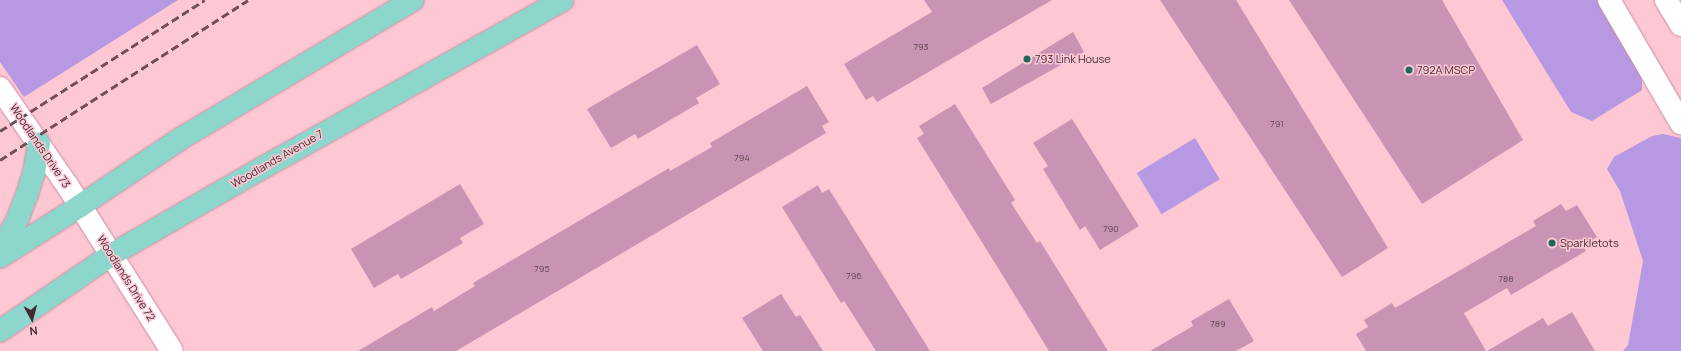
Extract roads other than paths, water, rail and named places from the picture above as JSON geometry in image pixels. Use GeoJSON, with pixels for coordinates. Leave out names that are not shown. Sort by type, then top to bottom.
{"type":"FeatureCollection","features":[{"type":"Feature","properties":{"kind":"main road"},"geometry":{"type":"LineString","coordinates":[[0,257],[80,206],[180,139],[414,0]]}},
{"type":"Feature","properties":{"kind":"main road","name":"Woodlands Avenue 7"},"geometry":{"type":"LineString","coordinates":[[0,331],[111,255],[354,116],[563,0]]}},
{"type":"Feature","properties":{"kind":"main road"},"geometry":{"type":"LineString","coordinates":[[0,251],[18,218],[27,194],[34,172],[39,143]]}},
{"type":"Feature","properties":{"kind":"street"},"geometry":{"type":"LineString","coordinates":[[1610,0],[1681,123]]}},
{"type":"Feature","properties":{"kind":"street"},"geometry":{"type":"LineString","coordinates":[[1666,0],[1681,25]]}},
{"type":"Feature","properties":{"kind":"street","name":"Woodlands Drive 73"},"geometry":{"type":"LineString","coordinates":[[0,88],[39,143],[80,206]]}},
{"type":"Feature","properties":{"kind":"street","name":"Woodlands Drive 72"},"geometry":{"type":"LineString","coordinates":[[80,206],[172,351]]}},
{"type":"Feature","properties":{"kind":"railway"},"geometry":{"type":"LineString","coordinates":[[0,131],[205,0]]}},
{"type":"Feature","properties":{"kind":"railway"},"geometry":{"type":"LineString","coordinates":[[0,160],[248,0]]}},
{"type":"Feature","properties":{"kind":"place","name":"793 Link House"},"geometry":{"type":"Point","coordinates":[1027,59]}},
{"type":"Feature","properties":{"kind":"place","name":"792A MSCP"},"geometry":{"type":"Point","coordinates":[1409,70]}},
{"type":"Feature","properties":{"kind":"place","name":"Sparkletots"},"geometry":{"type":"Point","coordinates":[1552,243]}}]}
